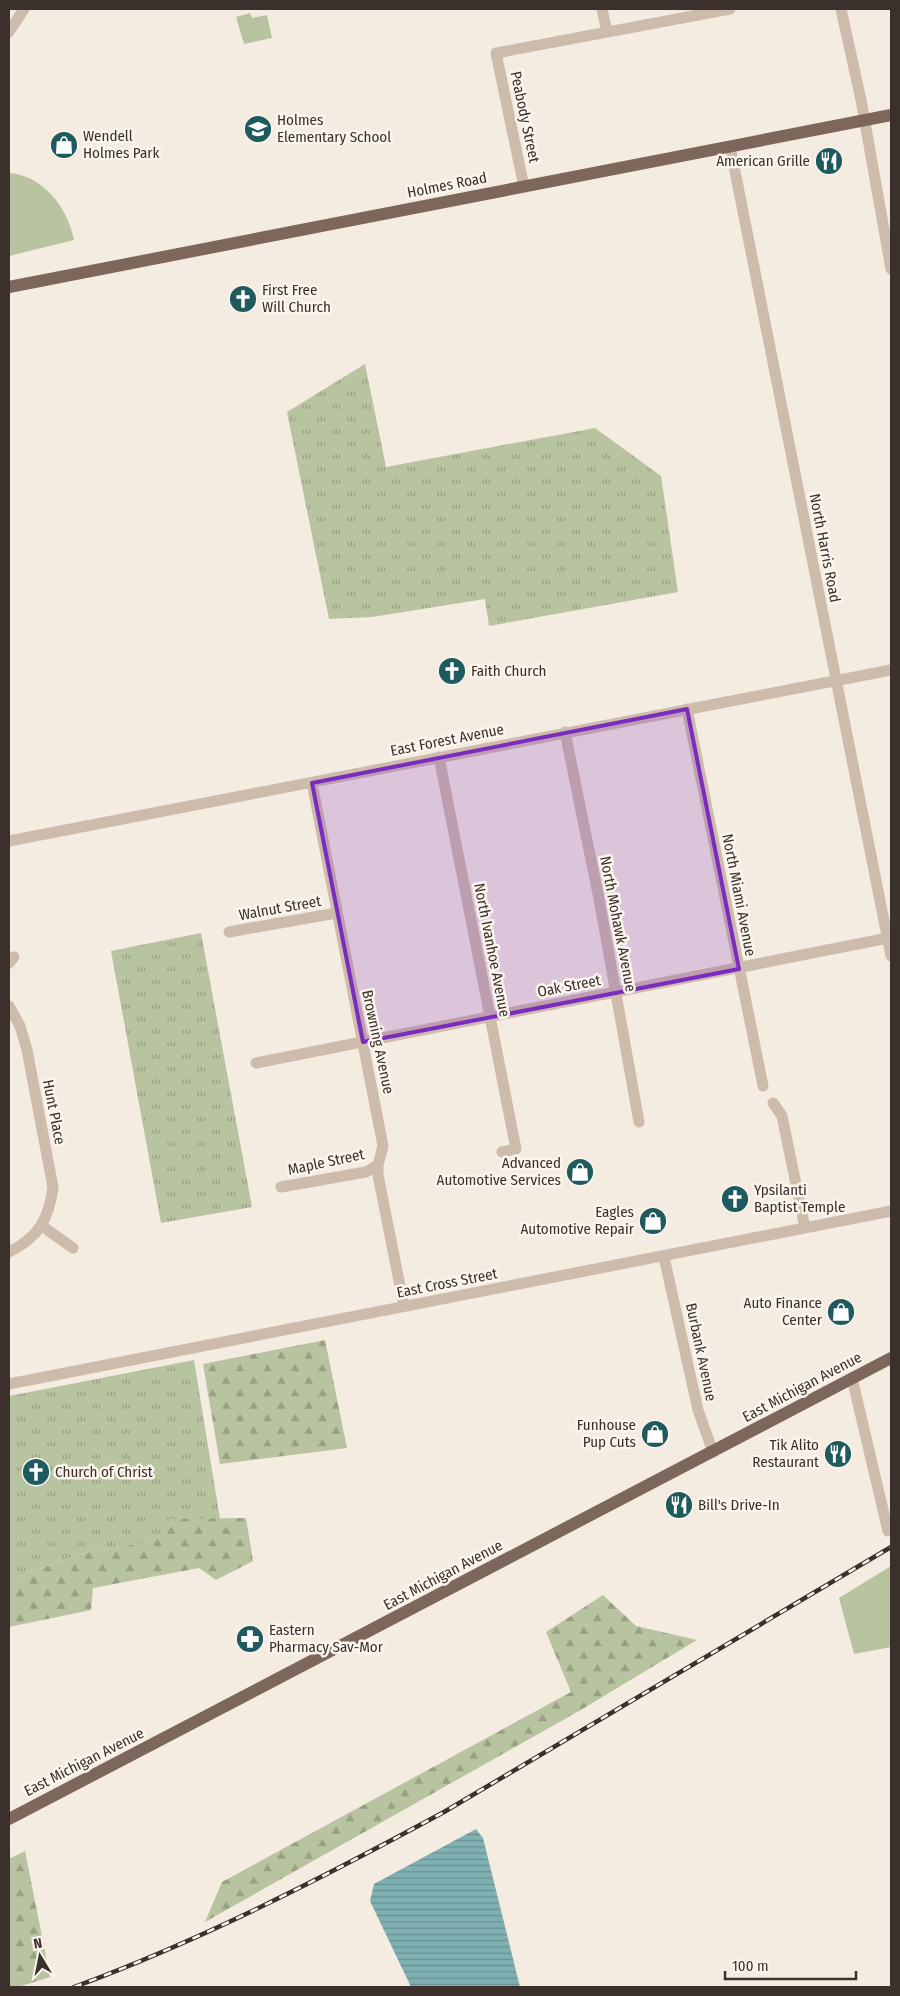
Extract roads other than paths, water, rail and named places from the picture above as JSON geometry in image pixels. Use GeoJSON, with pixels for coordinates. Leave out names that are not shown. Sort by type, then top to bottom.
{"type":"FeatureCollection","features":[{"type":"Feature","properties":{"kind":"main road","name":"Holmes Road"},"geometry":{"type":"LineString","coordinates":[[9,287],[891,115]]}},
{"type":"Feature","properties":{"kind":"main road","name":"East Michigan Avenue"},"geometry":{"type":"LineString","coordinates":[[9,1819],[891,1358]]}},
{"type":"Feature","properties":{"kind":"street"},"geometry":{"type":"LineString","coordinates":[[9,32],[24,9]]}},
{"type":"Feature","properties":{"kind":"street"},"geometry":{"type":"LineString","coordinates":[[602,9],[607,32],[723,9]]}},
{"type":"Feature","properties":{"kind":"street"},"geometry":{"type":"LineString","coordinates":[[841,9],[864,120],[891,268]]}},
{"type":"Feature","properties":{"kind":"street","name":"Peabody Street"},"geometry":{"type":"LineString","coordinates":[[524,187],[496,53],[607,32]]}},
{"type":"Feature","properties":{"kind":"street","name":"North Harris Road"},"geometry":{"type":"LineString","coordinates":[[730,146],[891,956]]}},
{"type":"Feature","properties":{"kind":"street","name":"East Forest Avenue"},"geometry":{"type":"LineString","coordinates":[[9,841],[891,670]]}},
{"type":"Feature","properties":{"kind":"street","name":"North Miami Avenue"},"geometry":{"type":"LineString","coordinates":[[687,709],[763,1086]]}},
{"type":"Feature","properties":{"kind":"street","name":"North Mohawk Avenue"},"geometry":{"type":"LineString","coordinates":[[565,732],[616,992],[639,1122]]}},
{"type":"Feature","properties":{"kind":"street","name":"North Ivanhoe Avenue"},"geometry":{"type":"LineString","coordinates":[[439,757],[490,1016],[520,1148],[502,1152]]}},
{"type":"Feature","properties":{"kind":"street","name":"Browning Avenue"},"geometry":{"type":"LineString","coordinates":[[312,783],[383,1146],[378,1165],[404,1306]]}},
{"type":"Feature","properties":{"kind":"street","name":"Walnut Street"},"geometry":{"type":"LineString","coordinates":[[229,932],[336,913]]}},
{"type":"Feature","properties":{"kind":"street","name":"Oak Street"},"geometry":{"type":"LineString","coordinates":[[256,1063],[739,969],[888,938]]}},
{"type":"Feature","properties":{"kind":"street","name":"Hunt Place"},"geometry":{"type":"LineString","coordinates":[[9,1006],[20,1026],[27,1050],[53,1187],[51,1200],[42,1226],[21,1246],[9,1252]]}},
{"type":"Feature","properties":{"kind":"street"},"geometry":{"type":"LineString","coordinates":[[773,1103],[782,1116],[805,1228]]}},
{"type":"Feature","properties":{"kind":"street","name":"Maple Street"},"geometry":{"type":"LineString","coordinates":[[281,1187],[366,1172],[378,1165]]}},
{"type":"Feature","properties":{"kind":"street","name":"East Cross Street"},"geometry":{"type":"LineString","coordinates":[[9,1384],[891,1211]]}},
{"type":"Feature","properties":{"kind":"street"},"geometry":{"type":"LineString","coordinates":[[42,1226],[72,1248]]}},
{"type":"Feature","properties":{"kind":"street","name":"Burbank Avenue"},"geometry":{"type":"LineString","coordinates":[[664,1257],[698,1410],[714,1452]]}},
{"type":"Feature","properties":{"kind":"street"},"geometry":{"type":"LineString","coordinates":[[852,1378],[888,1531]]}},
{"type":"Feature","properties":{"kind":"water"},"geometry":{"type":"Polygon","coordinates":[[[476,1829],[483,1838],[520,1987],[411,1987],[370,1901],[374,1884],[476,1829]]]}},
{"type":"Feature","properties":{"kind":"railway"},"geometry":{"type":"LineString","coordinates":[[74,1987],[122,1969],[216,1928],[308,1884],[444,1812],[891,1547]]}},
{"type":"Feature","properties":{"kind":"place","name":"Holmes Elementary School"},"geometry":{"type":"Point","coordinates":[258,129]}},
{"type":"Feature","properties":{"kind":"place","name":"Wendell Holmes Park"},"geometry":{"type":"Point","coordinates":[64,145]}},
{"type":"Feature","properties":{"kind":"place","name":"American Grille"},"geometry":{"type":"Point","coordinates":[829,161]}},
{"type":"Feature","properties":{"kind":"place","name":"First Free Will Church"},"geometry":{"type":"Point","coordinates":[243,299]}},
{"type":"Feature","properties":{"kind":"place","name":"Faith Church"},"geometry":{"type":"Point","coordinates":[452,671]}},
{"type":"Feature","properties":{"kind":"place","name":"Advanced Automotive Services"},"geometry":{"type":"Point","coordinates":[580,1172]}},
{"type":"Feature","properties":{"kind":"place","name":"Ypsilanti Baptist Temple"},"geometry":{"type":"Point","coordinates":[735,1199]}},
{"type":"Feature","properties":{"kind":"place","name":"Eagles Automotive Repair"},"geometry":{"type":"Point","coordinates":[653,1221]}},
{"type":"Feature","properties":{"kind":"place","name":"Auto Finance Center"},"geometry":{"type":"Point","coordinates":[841,1312]}},
{"type":"Feature","properties":{"kind":"place","name":"Funhouse Pup Cuts"},"geometry":{"type":"Point","coordinates":[655,1434]}},
{"type":"Feature","properties":{"kind":"place","name":"Tik Alito Restaurant"},"geometry":{"type":"Point","coordinates":[838,1454]}},
{"type":"Feature","properties":{"kind":"place","name":"Church of Christ"},"geometry":{"type":"Point","coordinates":[36,1472]}},
{"type":"Feature","properties":{"kind":"place","name":"Bill's Drive-In"},"geometry":{"type":"Point","coordinates":[679,1505]}},
{"type":"Feature","properties":{"kind":"place","name":"Eastern Pharmacy Sav-Mor"},"geometry":{"type":"Point","coordinates":[250,1639]}}]}
